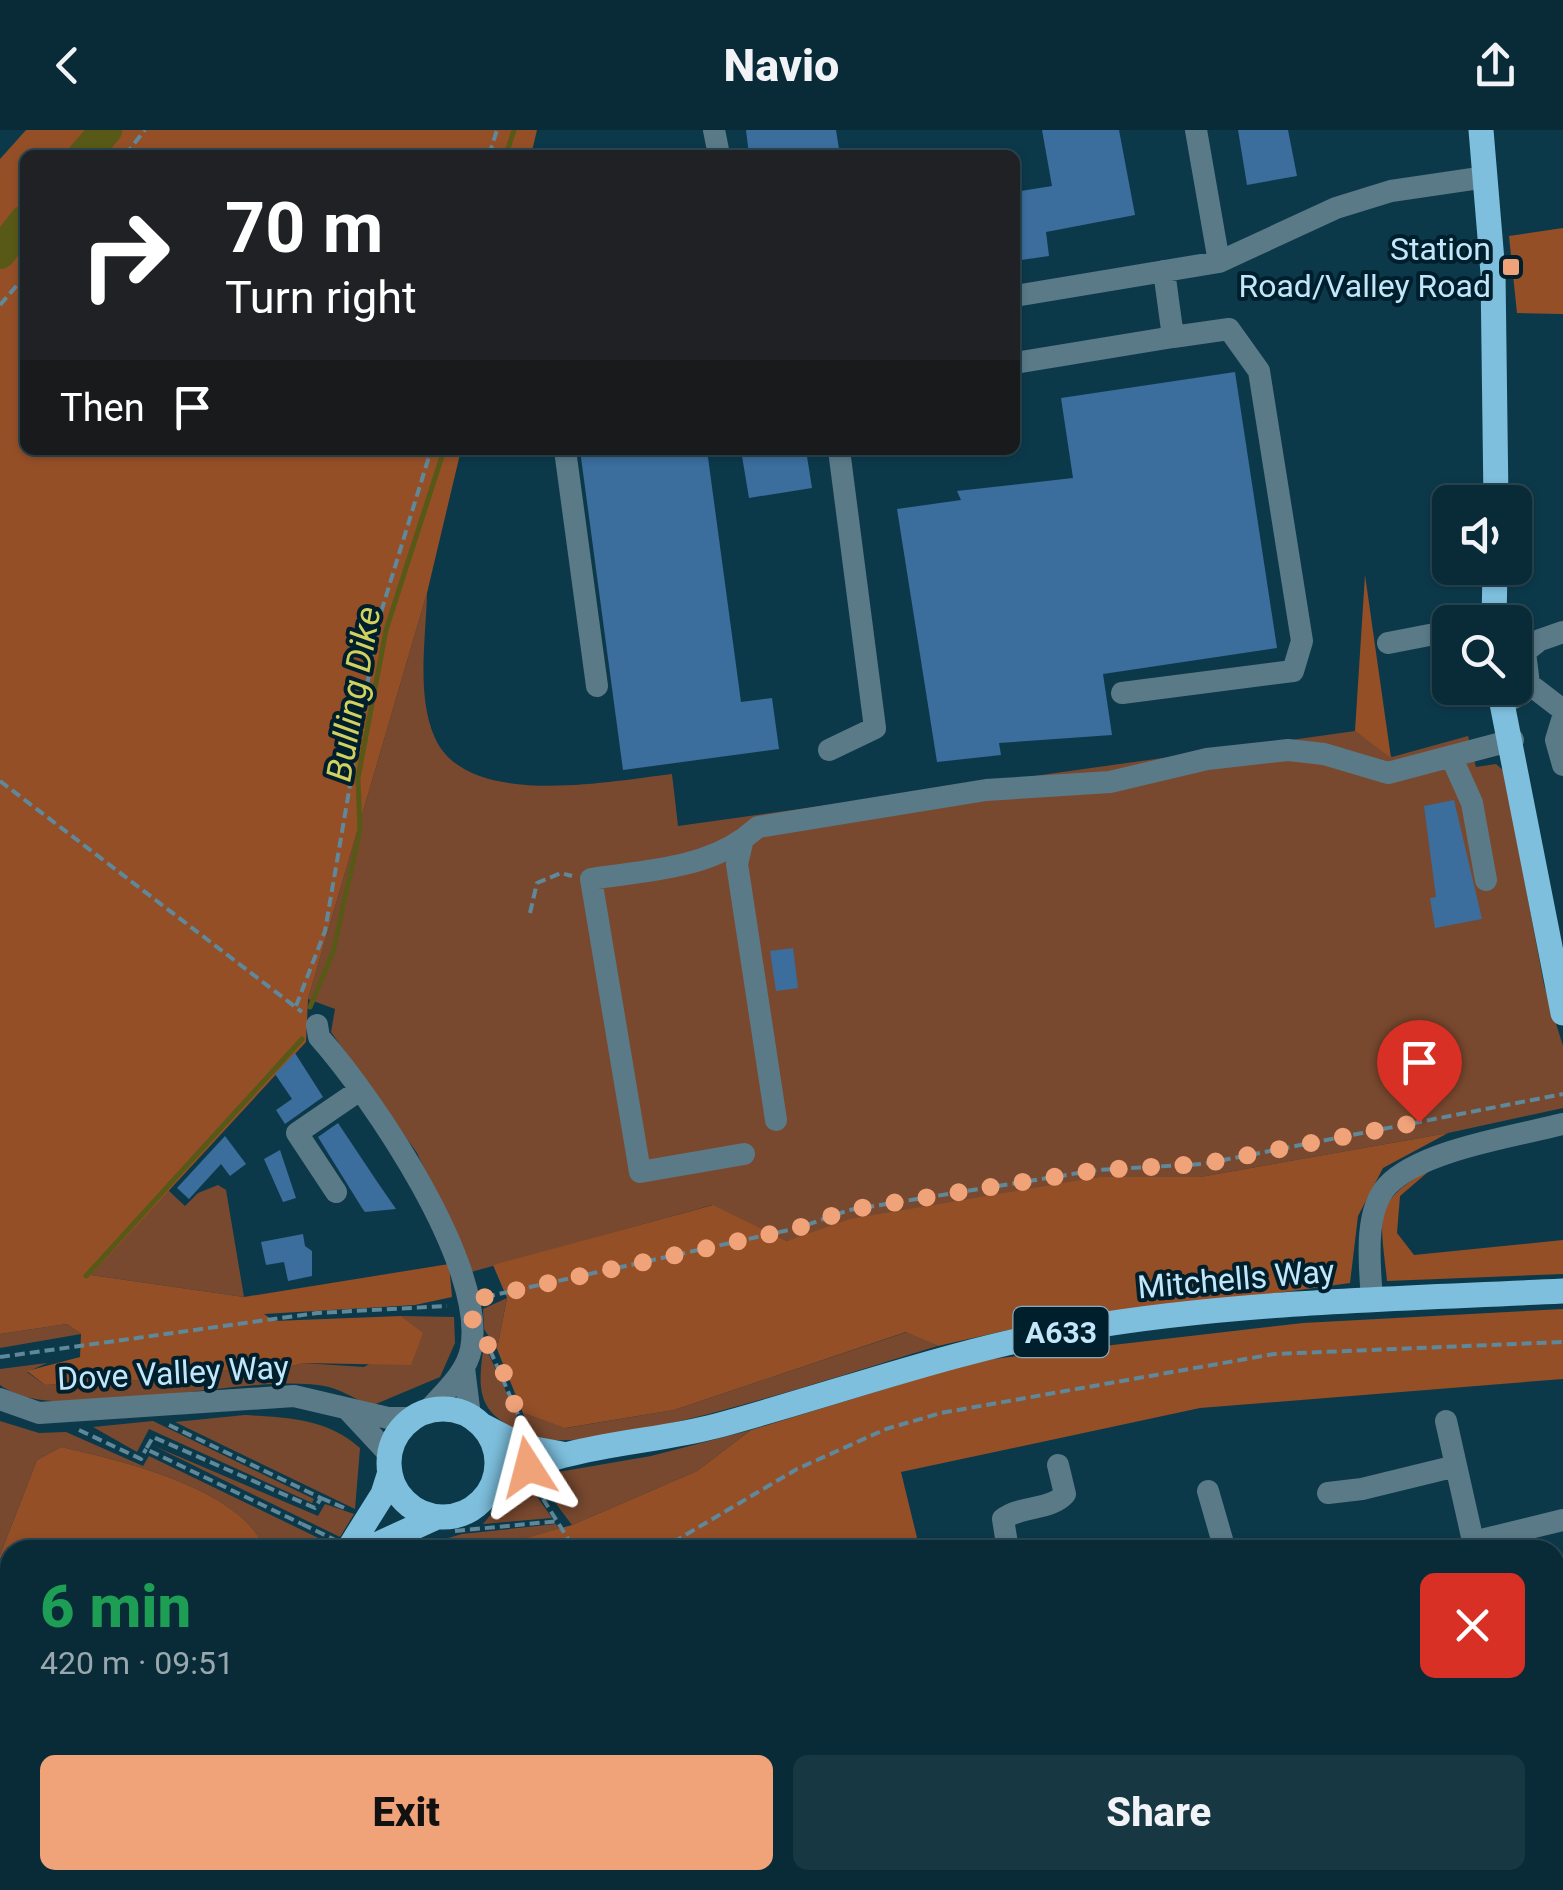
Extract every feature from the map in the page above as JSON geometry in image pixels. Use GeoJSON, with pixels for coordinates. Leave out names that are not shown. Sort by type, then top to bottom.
{"type":"FeatureCollection","features":[{"type":"Feature","properties":{"kind":"main road"},"geometry":{"type":"LineString","coordinates":[[1481,130],[1493,273],[1496,485]]}},
{"type":"Feature","properties":{"kind":"main road"},"geometry":{"type":"LineString","coordinates":[[1503,705],[1563,1013]]}},
{"type":"Feature","properties":{"kind":"main road","name":"Mitchells Way"},"geometry":{"type":"LineString","coordinates":[[476,1420],[526,1457],[572,1455],[717,1426],[909,1368],[1078,1328],[1164,1315],[1563,1291]]}},
{"type":"Feature","properties":{"kind":"main road"},"geometry":{"type":"LineString","coordinates":[[354,1540],[383,1494],[395,1439],[421,1414],[456,1411],[476,1420],[497,1457],[492,1487]]}},
{"type":"Feature","properties":{"kind":"main road"},"geometry":{"type":"LineString","coordinates":[[387,1540],[437,1517],[471,1510],[526,1457]]}},
{"type":"Feature","properties":{"kind":"main road"},"geometry":{"type":"LineString","coordinates":[[390,1464],[406,1502],[437,1517]]}},
{"type":"Feature","properties":{"kind":"street"},"geometry":{"type":"LineString","coordinates":[[1196,130],[1219,262]]}},
{"type":"Feature","properties":{"kind":"street"},"geometry":{"type":"LineString","coordinates":[[1020,295],[1219,262],[1336,208],[1391,190],[1486,177]]}},
{"type":"Feature","properties":{"kind":"street"},"geometry":{"type":"LineString","coordinates":[[1164,271],[1173,337]]}},
{"type":"Feature","properties":{"kind":"street"},"geometry":{"type":"LineString","coordinates":[[1020,363],[1229,328],[1259,371],[1302,641],[1293,671],[1122,693]]}},
{"type":"Feature","properties":{"kind":"street"},"geometry":{"type":"LineString","coordinates":[[565,455],[598,686]]}},
{"type":"Feature","properties":{"kind":"street"},"geometry":{"type":"LineString","coordinates":[[829,750],[875,728],[840,455]]}},
{"type":"Feature","properties":{"kind":"street"},"geometry":{"type":"LineString","coordinates":[[1532,643],[1563,632]]}},
{"type":"Feature","properties":{"kind":"street"},"geometry":{"type":"LineString","coordinates":[[1388,643],[1432,634]]}},
{"type":"Feature","properties":{"kind":"street"},"geometry":{"type":"LineString","coordinates":[[1532,687],[1563,713],[1556,740],[1563,765]]}},
{"type":"Feature","properties":{"kind":"street"},"geometry":{"type":"LineString","coordinates":[[744,1154],[640,1172],[592,880],[690,862],[722,852],[758,826],[778,820],[986,790],[1110,782],[1207,759],[1306,750],[1388,773],[1513,740]]}},
{"type":"Feature","properties":{"kind":"street"},"geometry":{"type":"LineString","coordinates":[[1451,756],[1472,804],[1486,880]]}},
{"type":"Feature","properties":{"kind":"street"},"geometry":{"type":"LineString","coordinates":[[744,839],[737,864],[739,883],[776,1120]]}},
{"type":"Feature","properties":{"kind":"street"},"geometry":{"type":"LineString","coordinates":[[317,1025],[319,1037],[402,1150],[472,1300],[473,1332],[464,1368],[476,1420]]}},
{"type":"Feature","properties":{"kind":"street"},"geometry":{"type":"LineString","coordinates":[[336,1192],[296,1133],[360,1090]]}},
{"type":"Feature","properties":{"kind":"street"},"geometry":{"type":"LineString","coordinates":[[1372,1300],[1372,1220],[1386,1187],[1427,1161],[1563,1124]]}},
{"type":"Feature","properties":{"kind":"street"},"geometry":{"type":"LineString","coordinates":[[421,1414],[464,1368]]}},
{"type":"Feature","properties":{"kind":"street","name":"Dove Valley Way"},"geometry":{"type":"LineString","coordinates":[[0,1399],[39,1413],[294,1396],[349,1411],[421,1414]]}},
{"type":"Feature","properties":{"kind":"street"},"geometry":{"type":"LineString","coordinates":[[349,1411],[390,1464]]}},
{"type":"Feature","properties":{"kind":"street"},"geometry":{"type":"LineString","coordinates":[[1446,1422],[1473,1540]]}},
{"type":"Feature","properties":{"kind":"street"},"geometry":{"type":"LineString","coordinates":[[1006,1539],[1009,1514],[1058,1502],[1065,1494],[1058,1465]]}},
{"type":"Feature","properties":{"kind":"street"},"geometry":{"type":"LineString","coordinates":[[1328,1493],[1362,1489],[1456,1466]]}},
{"type":"Feature","properties":{"kind":"street"},"geometry":{"type":"LineString","coordinates":[[1208,1491],[1222,1540]]}},
{"type":"Feature","properties":{"kind":"street"},"geometry":{"type":"LineString","coordinates":[[1495,1540],[1563,1520]]}},
{"type":"Feature","properties":{"kind":"path"},"geometry":{"type":"LineString","coordinates":[[129,150],[145,130]]}},
{"type":"Feature","properties":{"kind":"path"},"geometry":{"type":"LineString","coordinates":[[0,305],[20,282]]}},
{"type":"Feature","properties":{"kind":"path"},"geometry":{"type":"LineString","coordinates":[[296,1006],[325,931],[378,622],[429,455]]}},
{"type":"Feature","properties":{"kind":"path"},"geometry":{"type":"LineString","coordinates":[[0,781],[317,1025]]}},
{"type":"Feature","properties":{"kind":"path"},"geometry":{"type":"LineString","coordinates":[[530,913],[537,882],[561,873],[592,880]]}},
{"type":"Feature","properties":{"kind":"path"},"geometry":{"type":"LineString","coordinates":[[0,1357],[317,1313],[440,1308],[798,1228],[848,1210],[1097,1170],[1203,1164],[1563,1094]]}},
{"type":"Feature","properties":{"kind":"path"},"geometry":{"type":"LineString","coordinates":[[473,1332],[487,1342],[520,1414],[530,1478],[569,1540]]}},
{"type":"Feature","properties":{"kind":"path"},"geometry":{"type":"LineString","coordinates":[[677,1540],[797,1469],[886,1429],[941,1412],[1274,1354],[1563,1342]]}},
{"type":"Feature","properties":{"kind":"path"},"geometry":{"type":"LineString","coordinates":[[154,1418],[358,1513]]}},
{"type":"Feature","properties":{"kind":"path"},"geometry":{"type":"LineString","coordinates":[[73,1423],[89,1422]]}},
{"type":"Feature","properties":{"kind":"path"},"geometry":{"type":"LineString","coordinates":[[96,1438],[141,1459],[154,1437],[316,1508],[321,1498]]}},
{"type":"Feature","properties":{"kind":"path"},"geometry":{"type":"LineString","coordinates":[[146,1449],[335,1540]]}},
{"type":"Feature","properties":{"kind":"shaded area"},"geometry":{"type":"Polygon","coordinates":[[[26,130],[537,130],[532,150],[20,150],[20,455],[460,455],[427,593],[308,999],[306,1042],[91,1275],[244,1297],[449,1264],[452,1297],[415,1305],[264,1314],[274,1321],[401,1316],[423,1333],[411,1365],[303,1363],[266,1373],[200,1369],[156,1379],[45,1385],[27,1371],[80,1357],[81,1334],[67,1324],[0,1334],[0,159],[26,130]]]}},
{"type":"Feature","properties":{"kind":"shaded area"},"geometry":{"type":"Polygon","coordinates":[[[1563,228],[1563,314],[1517,313],[1509,236],[1563,228]]]}},
{"type":"Feature","properties":{"kind":"shaded area"},"geometry":{"type":"Polygon","coordinates":[[[1365,575],[1391,758],[1355,731],[1365,575]]]}},
{"type":"Feature","properties":{"kind":"shaded area"},"geometry":{"type":"Polygon","coordinates":[[[427,593],[426,704],[435,738],[452,761],[477,775],[543,786],[672,774],[678,826],[1355,731],[1392,757],[1468,736],[1476,767],[1496,764],[1504,771],[1544,985],[1563,1046],[1563,1108],[1448,1133],[1200,1177],[1099,1177],[787,1241],[712,1205],[471,1272],[417,1153],[331,1032],[335,1009],[308,999],[427,593]]]}},
{"type":"Feature","properties":{"kind":"shaded area"},"geometry":{"type":"Polygon","coordinates":[[[1448,1133],[1383,1168],[1358,1216],[1350,1283],[1008,1330],[938,1346],[906,1332],[674,1410],[565,1428],[523,1413],[497,1349],[507,1298],[493,1265],[713,1205],[787,1241],[850,1219],[1099,1177],[1200,1177],[1448,1133]]]}},
{"type":"Feature","properties":{"kind":"shaded area"},"geometry":{"type":"Polygon","coordinates":[[[1435,1166],[1400,1196],[1397,1233],[1414,1255],[1563,1240],[1563,1274],[1387,1281],[1384,1212],[1400,1190],[1435,1166]]]}},
{"type":"Feature","properties":{"kind":"shaded area"},"geometry":{"type":"Polygon","coordinates":[[[218,1185],[226,1190],[244,1297],[91,1275],[168,1190],[185,1206],[198,1193],[218,1185]]]}},
{"type":"Feature","properties":{"kind":"shaded area"},"geometry":{"type":"Polygon","coordinates":[[[507,1298],[497,1349],[484,1329],[483,1309],[507,1298]]]}},
{"type":"Feature","properties":{"kind":"shaded area"},"geometry":{"type":"Polygon","coordinates":[[[1563,1309],[1563,1379],[1200,1408],[901,1472],[918,1540],[519,1540],[572,1525],[697,1471],[751,1430],[976,1361],[1303,1323],[1563,1309]]]}},
{"type":"Feature","properties":{"kind":"shaded area"},"geometry":{"type":"Polygon","coordinates":[[[401,1316],[454,1317],[455,1343],[440,1377],[371,1406],[329,1387],[293,1384],[65,1402],[28,1397],[0,1385],[0,1369],[47,1363],[27,1372],[45,1385],[156,1379],[200,1369],[266,1373],[303,1363],[364,1367],[422,1333],[401,1316]]]}},
{"type":"Feature","properties":{"kind":"shaded area"},"geometry":{"type":"Polygon","coordinates":[[[67,1324],[81,1334],[0,1348],[0,1334],[67,1324]]]}},
{"type":"Feature","properties":{"kind":"shaded area"},"geometry":{"type":"Polygon","coordinates":[[[907,1332],[938,1346],[792,1391],[662,1425],[558,1440],[529,1434],[523,1413],[566,1428],[674,1410],[907,1332]]]}},
{"type":"Feature","properties":{"kind":"shaded area"},"geometry":{"type":"Polygon","coordinates":[[[484,1344],[517,1415],[518,1430],[494,1414],[483,1396],[484,1344]]]}},
{"type":"Feature","properties":{"kind":"shaded area"},"geometry":{"type":"Polygon","coordinates":[[[245,1415],[320,1425],[360,1448],[355,1509],[175,1422],[245,1415]]]}},
{"type":"Feature","properties":{"kind":"shaded area"},"geometry":{"type":"Polygon","coordinates":[[[0,1421],[39,1433],[66,1432],[143,1466],[149,1456],[323,1540],[259,1540],[232,1510],[207,1494],[145,1469],[61,1447],[37,1460],[6,1540],[0,1540],[0,1421]]]}},
{"type":"Feature","properties":{"kind":"shaded area"},"geometry":{"type":"Polygon","coordinates":[[[153,1421],[314,1499],[312,1503],[149,1429],[137,1452],[93,1427],[153,1421]]]}},
{"type":"Feature","properties":{"kind":"shaded area"},"geometry":{"type":"Polygon","coordinates":[[[751,1430],[697,1471],[572,1525],[535,1476],[651,1456],[751,1430]]]}},
{"type":"Feature","properties":{"kind":"shaded area"},"geometry":{"type":"Polygon","coordinates":[[[154,1446],[318,1516],[325,1504],[354,1514],[340,1537],[154,1446]]]}},
{"type":"Feature","properties":{"kind":"shaded area"},"geometry":{"type":"Polygon","coordinates":[[[61,1447],[177,1480],[232,1510],[259,1540],[6,1540],[37,1460],[61,1447]]]}},
{"type":"Feature","properties":{"kind":"shaded area"},"geometry":{"type":"Polygon","coordinates":[[[527,1482],[552,1518],[483,1524],[506,1496],[527,1482]]]}},
{"type":"Feature","properties":{"kind":"shaded area"},"geometry":{"type":"Polygon","coordinates":[[[556,1524],[559,1529],[519,1540],[441,1540],[462,1534],[556,1524]]]}},
{"type":"Feature","properties":{"kind":"building"},"geometry":{"type":"Polygon","coordinates":[[[746,130],[836,130],[839,150],[748,150],[746,130]]]}},
{"type":"Feature","properties":{"kind":"building"},"geometry":{"type":"Polygon","coordinates":[[[1042,130],[1119,130],[1135,215],[1046,232],[1049,256],[1020,260],[1020,191],[1052,186],[1042,130]]]}},
{"type":"Feature","properties":{"kind":"building"},"geometry":{"type":"Polygon","coordinates":[[[1238,130],[1288,130],[1297,176],[1247,185],[1238,130]]]}},
{"type":"Feature","properties":{"kind":"building"},"geometry":{"type":"Polygon","coordinates":[[[1235,372],[1277,648],[1103,674],[1112,735],[999,743],[1001,755],[937,762],[897,509],[961,500],[957,491],[1073,478],[1061,398],[1235,372]]]}},
{"type":"Feature","properties":{"kind":"building"},"geometry":{"type":"Polygon","coordinates":[[[581,455],[708,455],[741,702],[772,698],[779,749],[623,770],[581,455]]]}},
{"type":"Feature","properties":{"kind":"building"},"geometry":{"type":"Polygon","coordinates":[[[742,455],[807,455],[812,488],[749,498],[742,455]]]}},
{"type":"Feature","properties":{"kind":"building"},"geometry":{"type":"Polygon","coordinates":[[[1454,800],[1482,919],[1435,928],[1430,898],[1436,897],[1424,806],[1454,800]]]}},
{"type":"Feature","properties":{"kind":"building"},"geometry":{"type":"Polygon","coordinates":[[[793,948],[798,988],[776,991],[770,951],[793,948]]]}},
{"type":"Feature","properties":{"kind":"building"},"geometry":{"type":"Polygon","coordinates":[[[295,1053],[323,1097],[285,1124],[276,1110],[292,1099],[275,1074],[295,1053]]]}},
{"type":"Feature","properties":{"kind":"building"},"geometry":{"type":"Polygon","coordinates":[[[338,1123],[396,1209],[365,1212],[362,1208],[318,1137],[338,1123]]]}},
{"type":"Feature","properties":{"kind":"building"},"geometry":{"type":"Polygon","coordinates":[[[225,1136],[246,1164],[230,1176],[221,1164],[189,1199],[177,1188],[225,1136]]]}},
{"type":"Feature","properties":{"kind":"building"},"geometry":{"type":"Polygon","coordinates":[[[280,1150],[296,1198],[283,1202],[264,1159],[280,1150]]]}},
{"type":"Feature","properties":{"kind":"building"},"geometry":{"type":"Polygon","coordinates":[[[303,1234],[305,1246],[312,1251],[312,1276],[288,1281],[284,1262],[266,1265],[261,1242],[303,1234]]]}},
{"type":"Feature","properties":{"kind":"waterway"},"geometry":{"type":"LineString","coordinates":[[88,150],[106,130]]}},
{"type":"Feature","properties":{"kind":"waterway","name":"Bulling Dike"},"geometry":{"type":"LineString","coordinates":[[508,150],[514,130]]}},
{"type":"Feature","properties":{"kind":"waterway"},"geometry":{"type":"LineString","coordinates":[[0,253],[20,227]]}},
{"type":"Feature","properties":{"kind":"waterway","name":"Bulling Dike"},"geometry":{"type":"LineString","coordinates":[[310,1007],[333,952],[360,830],[358,778],[386,630],[442,455]]}},
{"type":"Feature","properties":{"kind":"waterway","name":"Bulling Dike"},"geometry":{"type":"LineString","coordinates":[[86,1276],[302,1039]]}},
{"type":"Feature","properties":{"kind":"place","name":"Station Road/Valley Road"},"geometry":{"type":"Point","coordinates":[1511,267]}},
{"type":"Feature","properties":{"kind":"route"},"geometry":{"type":"LineString","coordinates":[[528,1467],[520,1414],[487,1342],[473,1332],[472,1300],[798,1228],[848,1210],[1097,1170],[1203,1164],[1419,1122]]}}]}
